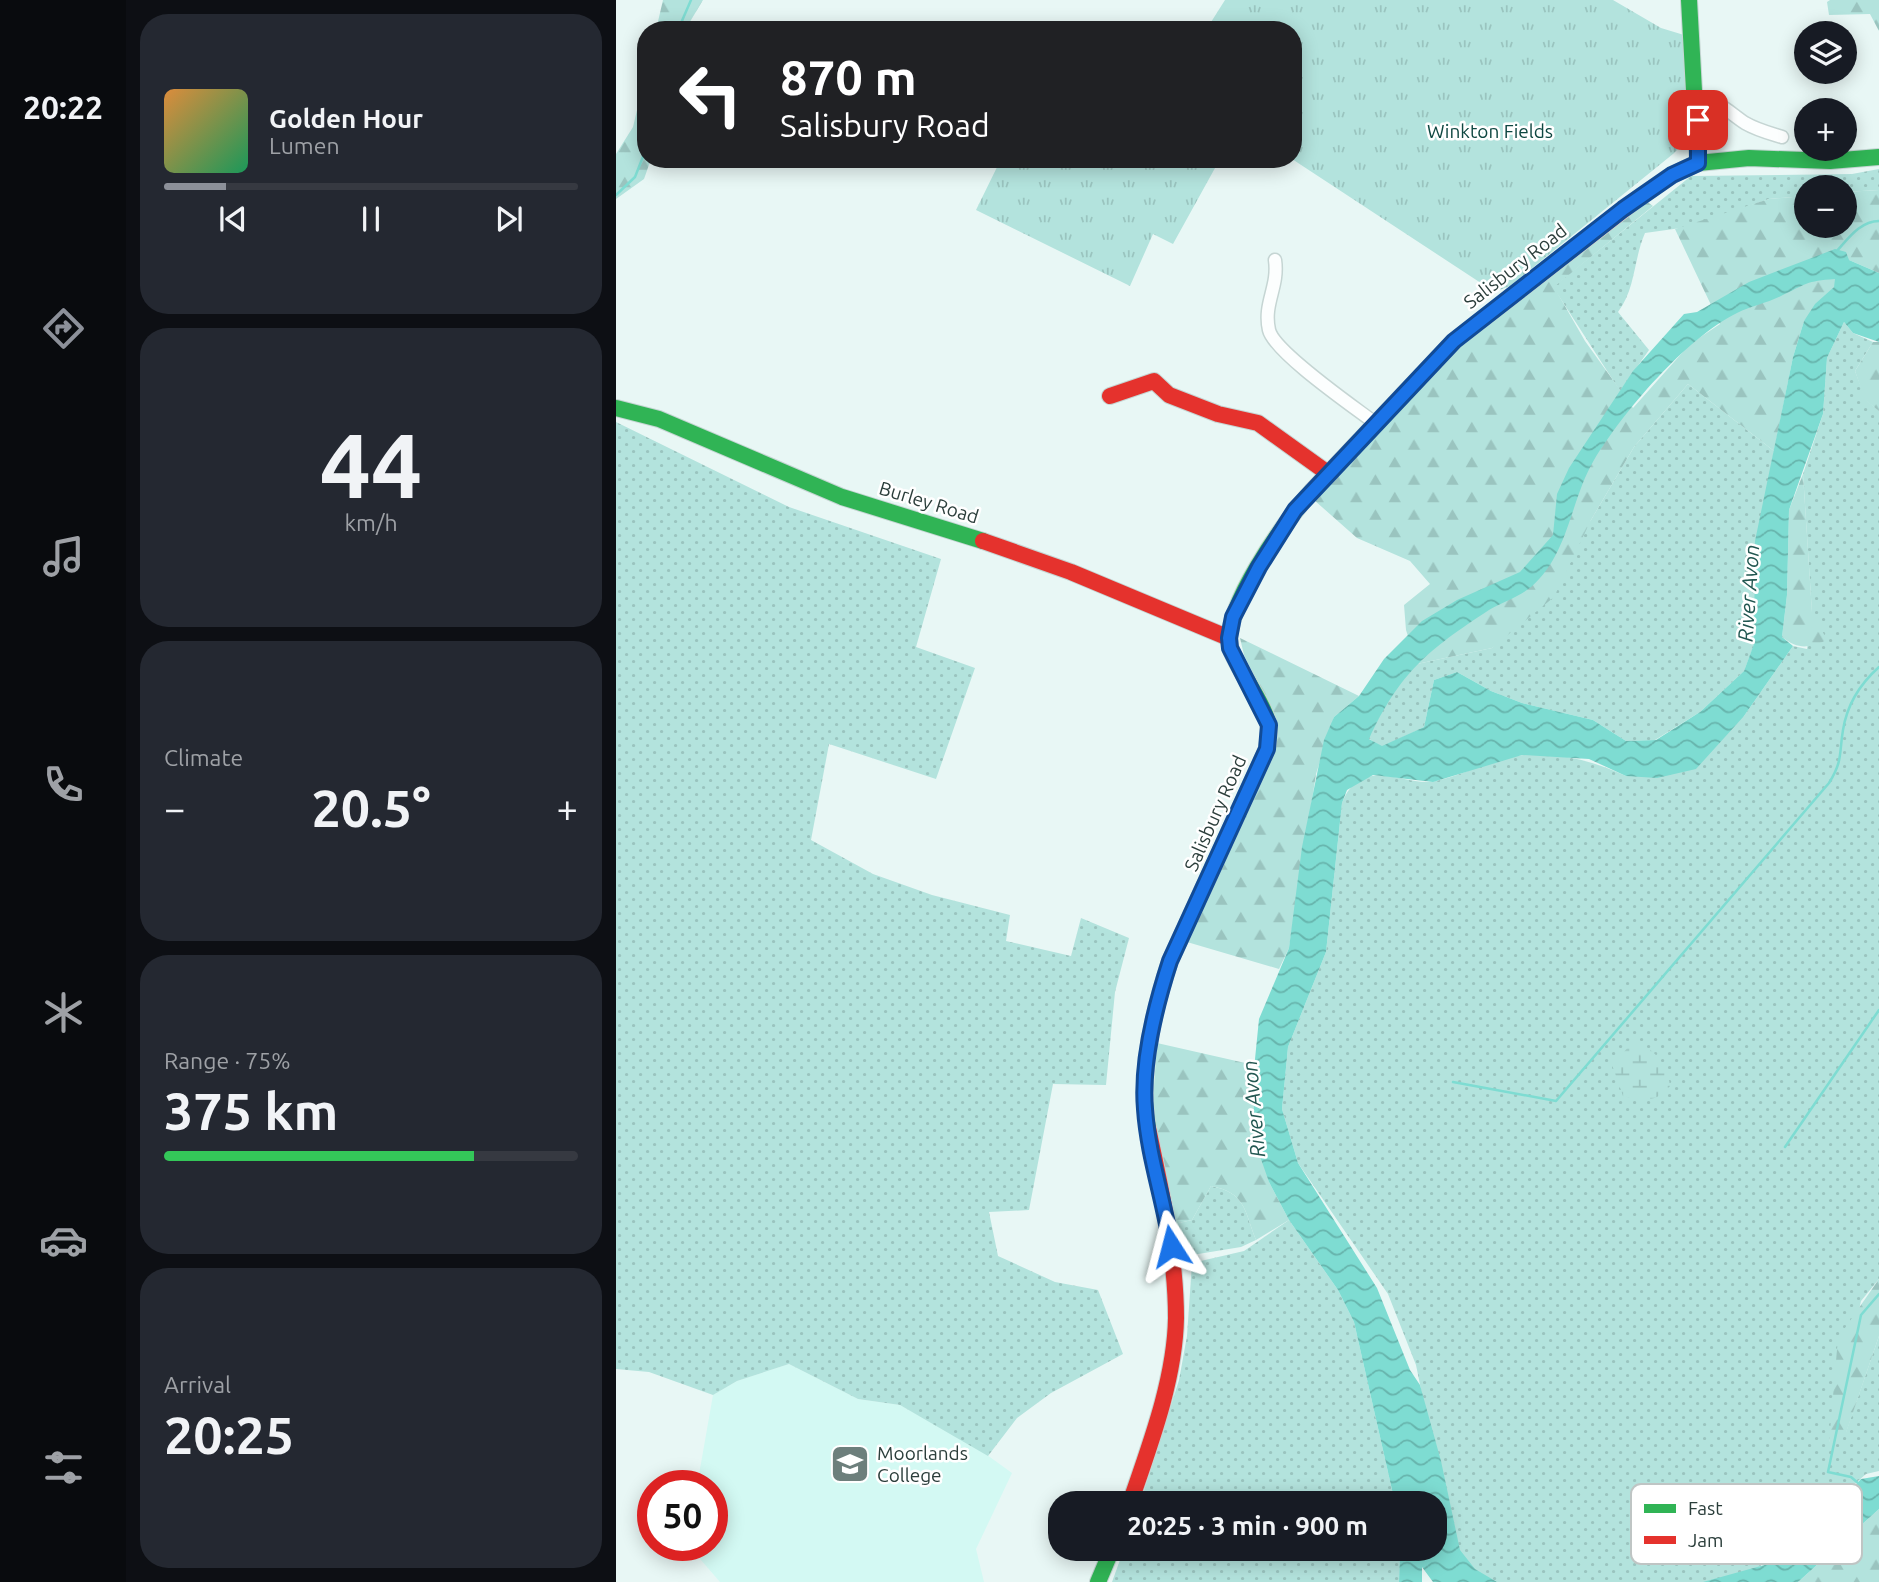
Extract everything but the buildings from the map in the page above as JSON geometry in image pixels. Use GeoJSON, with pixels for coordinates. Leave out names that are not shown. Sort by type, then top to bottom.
{"type":"FeatureCollection","features":[{"type":"Feature","properties":{"kind":"main road"},"geometry":{"type":"LineString","coordinates":[[1689,0],[1697,100],[1698,163],[1748,158],[1830,161],[1879,157]]}},
{"type":"Feature","properties":{"kind":"main road","name":"Salisbury Road"},"geometry":{"type":"LineString","coordinates":[[1134,1491],[1162,1410],[1176,1319],[1168,1225],[1144,1107],[1160,991],[1170,961],[1267,749],[1269,725],[1233,658],[1229,638],[1233,617],[1259,567],[1295,510],[1454,341],[1623,209],[1672,175],[1698,163]]}},
{"type":"Feature","properties":{"kind":"main road"},"geometry":{"type":"LineString","coordinates":[[1110,396],[1122,396],[1146,382],[1154,381],[1169,395],[1218,414],[1258,423],[1329,474]]}},
{"type":"Feature","properties":{"kind":"main road","name":"Burley Road"},"geometry":{"type":"LineString","coordinates":[[616,408],[659,419],[842,497],[927,521],[1071,572],[1229,638]]}},
{"type":"Feature","properties":{"kind":"main road"},"geometry":{"type":"LineString","coordinates":[[1098,1582],[1107,1561]]}},
{"type":"Feature","properties":{"kind":"street"},"geometry":{"type":"LineString","coordinates":[[1697,100],[1709,99],[1728,108],[1744,122],[1782,137]]}},
{"type":"Feature","properties":{"kind":"street"},"geometry":{"type":"LineString","coordinates":[[1275,260],[1278,278],[1267,308],[1269,333],[1288,356],[1375,423]]}},
{"type":"Feature","properties":{"kind":"shaded area","name":"Moorlands College"},"geometry":{"type":"Polygon","coordinates":[[[789,1364],[858,1399],[900,1405],[976,1447],[1012,1473],[976,1549],[984,1582],[720,1582],[702,1561],[728,1561],[728,1470],[700,1470],[713,1395],[737,1381],[789,1364]]]}},
{"type":"Feature","properties":{"kind":"green space"},"geometry":{"type":"Polygon","coordinates":[[[663,0],[703,0],[690,21],[658,21],[663,0]]]}},
{"type":"Feature","properties":{"kind":"green space","name":"Winkton Fields"},"geometry":{"type":"Polygon","coordinates":[[[1225,0],[1613,0],[1661,28],[1684,35],[1692,124],[1684,143],[1673,154],[1510,286],[1497,291],[1490,289],[1302,166],[1302,21],[1212,21],[1225,0]]]}},
{"type":"Feature","properties":{"kind":"green space"},"geometry":{"type":"Polygon","coordinates":[[[1879,0],[1879,31],[1870,14],[1829,15],[1827,2],[1879,0]]]}},
{"type":"Feature","properties":{"kind":"green space"},"geometry":{"type":"Polygon","coordinates":[[[637,110],[637,168],[648,168],[644,179],[616,199],[616,154],[633,127],[637,110]]]}},
{"type":"Feature","properties":{"kind":"green space"},"geometry":{"type":"Polygon","coordinates":[[[997,168],[1215,168],[1173,244],[1153,234],[1130,286],[976,210],[997,168]]]}},
{"type":"Feature","properties":{"kind":"green space"},"geometry":{"type":"Polygon","coordinates":[[[1879,169],[1879,190],[1857,191],[1857,175],[1794,175],[1794,197],[1769,199],[1688,227],[1645,233],[1628,293],[1618,312],[1649,350],[1620,391],[1553,287],[1691,176],[1852,174],[1879,169]]]}},
{"type":"Feature","properties":{"kind":"green space"},"geometry":{"type":"Polygon","coordinates":[[[1879,190],[1879,273],[1849,260],[1834,287],[1804,321],[1793,357],[1774,451],[1688,384],[1634,447],[1591,520],[1554,597],[1492,648],[1417,664],[1406,630],[1404,605],[1430,584],[1410,561],[1357,538],[1314,500],[1454,349],[1646,201],[1653,206],[1554,287],[1585,341],[1633,408],[1690,344],[1720,324],[1675,229],[1769,199],[1794,197],[1794,238],[1857,238],[1857,191],[1879,190]]]}},
{"type":"Feature","properties":{"kind":"green space"},"geometry":{"type":"Polygon","coordinates":[[[1844,322],[1853,333],[1873,342],[1855,371],[1866,400],[1879,411],[1879,1279],[1861,1301],[1829,1442],[1846,1432],[1879,1336],[1879,1471],[1866,1474],[1855,1484],[1631,1484],[1631,1564],[1763,1564],[1758,1568],[1712,1582],[1487,1582],[1456,1561],[1447,1517],[1447,1491],[1442,1491],[1416,1365],[1388,1294],[1298,1163],[1282,1109],[1288,1047],[1326,952],[1342,803],[1351,788],[1361,779],[1385,776],[1424,782],[1436,781],[1501,759],[1523,755],[1576,759],[1626,776],[1744,716],[1793,646],[1807,649],[1812,613],[1803,474],[1823,414],[1827,358],[1844,322]]]}},
{"type":"Feature","properties":{"kind":"green space"},"geometry":{"type":"Polygon","coordinates":[[[1873,342],[1879,342],[1879,411],[1865,400],[1855,371],[1873,342]]]}},
{"type":"Feature","properties":{"kind":"green space"},"geometry":{"type":"Polygon","coordinates":[[[1688,384],[1774,451],[1767,489],[1754,645],[1744,671],[1700,712],[1655,740],[1626,741],[1593,720],[1522,703],[1491,691],[1457,672],[1434,680],[1424,727],[1382,747],[1368,738],[1395,687],[1417,664],[1492,648],[1591,520],[1634,447],[1688,384]]]}},
{"type":"Feature","properties":{"kind":"green space"},"geometry":{"type":"Polygon","coordinates":[[[616,422],[789,507],[941,559],[916,647],[975,668],[936,779],[829,744],[811,840],[873,874],[932,895],[1010,915],[1006,941],[1071,956],[1081,918],[1129,938],[1115,992],[1106,1085],[1053,1084],[1029,1210],[989,1212],[998,1256],[1055,1282],[1098,1290],[1123,1354],[1051,1393],[1017,1418],[988,1456],[900,1405],[858,1399],[789,1364],[737,1381],[713,1395],[649,1372],[616,1369],[616,422]]]}},
{"type":"Feature","properties":{"kind":"green space"},"geometry":{"type":"Polygon","coordinates":[[[1803,474],[1812,612],[1827,640],[1804,646],[1782,637],[1787,595],[1789,510],[1803,474]]]}},
{"type":"Feature","properties":{"kind":"green space"},"geometry":{"type":"Polygon","coordinates":[[[1240,638],[1359,696],[1334,717],[1316,774],[1289,948],[1279,969],[1187,942],[1274,719],[1244,655],[1240,638]]]}},
{"type":"Feature","properties":{"kind":"green space"},"geometry":{"type":"Polygon","coordinates":[[[1157,1043],[1254,1065],[1253,1079],[1269,1182],[1289,1220],[1256,1240],[1246,1212],[1237,1198],[1211,1186],[1192,1220],[1174,1224],[1152,1115],[1157,1043]]]}},
{"type":"Feature","properties":{"kind":"green space"},"geometry":{"type":"Polygon","coordinates":[[[1632,1043],[1646,1047],[1658,1057],[1666,1071],[1670,1086],[1654,1098],[1643,1100],[1623,1096],[1612,1065],[1632,1043]]]}},
{"type":"Feature","properties":{"kind":"green space"},"geometry":{"type":"Polygon","coordinates":[[[1211,1186],[1231,1193],[1242,1204],[1256,1240],[1241,1247],[1192,1255],[1174,1224],[1192,1220],[1211,1186]]]}},
{"type":"Feature","properties":{"kind":"green space"},"geometry":{"type":"Polygon","coordinates":[[[1289,1220],[1338,1290],[1354,1322],[1392,1491],[1144,1491],[1179,1380],[1187,1336],[1192,1263],[1244,1251],[1289,1220]]]}},
{"type":"Feature","properties":{"kind":"green space"},"geometry":{"type":"Polygon","coordinates":[[[1879,1279],[1879,1336],[1846,1433],[1829,1443],[1838,1338],[1879,1279]]]}},
{"type":"Feature","properties":{"kind":"green space"},"geometry":{"type":"Polygon","coordinates":[[[1879,1509],[1879,1582],[1798,1582],[1818,1564],[1862,1564],[1862,1524],[1879,1509]]]}},
{"type":"Feature","properties":{"kind":"green space"},"geometry":{"type":"Polygon","coordinates":[[[1120,1561],[1400,1561],[1399,1582],[1112,1582],[1120,1561]]]}},
{"type":"Feature","properties":{"kind":"water"},"geometry":{"type":"Polygon","coordinates":[[[1835,249],[1846,252],[1849,260],[1879,273],[1879,342],[1853,333],[1844,322],[1827,358],[1823,414],[1789,510],[1787,595],[1782,637],[1793,646],[1744,716],[1696,769],[1657,778],[1626,776],[1589,759],[1522,755],[1433,782],[1373,775],[1347,790],[1342,803],[1326,952],[1288,1047],[1282,1109],[1298,1163],[1377,1288],[1410,1370],[1420,1385],[1441,1461],[1460,1550],[1475,1569],[1497,1582],[1433,1582],[1422,1567],[1422,1582],[1399,1582],[1400,1561],[1447,1561],[1447,1491],[1392,1491],[1354,1322],[1338,1290],[1289,1220],[1269,1182],[1255,1142],[1253,1079],[1259,1019],[1289,948],[1302,847],[1324,740],[1334,717],[1359,696],[1384,659],[1422,621],[1457,600],[1520,572],[1553,535],[1557,494],[1569,468],[1633,371],[1684,314],[1697,312],[1749,282],[1835,249]],[[1835,279],[1812,282],[1742,311],[1717,325],[1677,358],[1621,420],[1594,460],[1554,559],[1544,574],[1526,591],[1489,610],[1418,664],[1392,696],[1369,739],[1382,746],[1424,727],[1434,680],[1457,672],[1491,691],[1522,703],[1593,720],[1626,741],[1656,740],[1700,712],[1744,671],[1754,644],[1755,541],[1793,357],[1804,321],[1815,304],[1834,287],[1835,279]]]}},
{"type":"Feature","properties":{"kind":"water"},"geometry":{"type":"Polygon","coordinates":[[[1879,1476],[1879,1509],[1862,1524],[1862,1484],[1856,1484],[1861,1479],[1879,1476]]]}},
{"type":"Feature","properties":{"kind":"water"},"geometry":{"type":"Polygon","coordinates":[[[1768,1564],[1818,1564],[1798,1582],[1703,1582],[1768,1564]]]}},
{"type":"Feature","properties":{"kind":"waterway"},"geometry":{"type":"LineString","coordinates":[[682,21],[691,0]]}},
{"type":"Feature","properties":{"kind":"waterway"},"geometry":{"type":"LineString","coordinates":[[616,195],[635,177],[639,168]]}},
{"type":"Feature","properties":{"kind":"waterway"},"geometry":{"type":"LineString","coordinates":[[1836,252],[1860,227],[1879,221]]}},
{"type":"Feature","properties":{"kind":"waterway"},"geometry":{"type":"LineString","coordinates":[[1453,1082],[1556,1101],[1829,783],[1839,763],[1843,730],[1851,703],[1866,680],[1879,667]]}},
{"type":"Feature","properties":{"kind":"waterway"},"geometry":{"type":"LineString","coordinates":[[1785,1147],[1879,1010]]}},
{"type":"Feature","properties":{"kind":"waterway"},"geometry":{"type":"LineString","coordinates":[[1858,1483],[1851,1477],[1828,1472],[1861,1315],[1879,1294]]}},
{"type":"Feature","properties":{"kind":"traffic: fast"},"geometry":{"type":"LineString","coordinates":[[1689,0],[1698,163]]}},
{"type":"Feature","properties":{"kind":"traffic: fast"},"geometry":{"type":"LineString","coordinates":[[1640,197],[1672,175],[1698,163],[1749,158],[1830,161],[1879,157]]}},
{"type":"Feature","properties":{"kind":"traffic: fast"},"geometry":{"type":"LineString","coordinates":[[616,408],[659,419],[842,497],[983,541]]}},
{"type":"Feature","properties":{"kind":"traffic: fast"},"geometry":{"type":"LineString","coordinates":[[1148,1128],[1145,1108],[1146,1065],[1153,1022],[1170,961],[1267,749],[1267,720],[1231,650],[1230,634],[1235,614],[1257,567],[1312,491]]}},
{"type":"Feature","properties":{"kind":"traffic: fast"},"geometry":{"type":"LineString","coordinates":[[1098,1582],[1107,1561]]}},
{"type":"Feature","properties":{"kind":"traffic: jam"},"geometry":{"type":"LineString","coordinates":[[1312,491],[1454,341],[1640,197]]}},
{"type":"Feature","properties":{"kind":"traffic: jam"},"geometry":{"type":"LineString","coordinates":[[1110,396],[1154,381],[1169,395],[1218,414],[1258,423],[1329,474]]}},
{"type":"Feature","properties":{"kind":"traffic: jam"},"geometry":{"type":"LineString","coordinates":[[983,541],[1071,572],[1229,638]]}},
{"type":"Feature","properties":{"kind":"traffic: jam"},"geometry":{"type":"LineString","coordinates":[[1134,1491],[1166,1388],[1175,1341],[1176,1318],[1171,1246],[1148,1128]]}},
{"type":"Feature","properties":{"kind":"place","name":"Moorlands College"},"geometry":{"type":"Point","coordinates":[850,1464]}},
{"type":"Feature","properties":{"kind":"route"},"geometry":{"type":"LineString","coordinates":[[1171,1246],[1144,1107],[1149,1050],[1160,991],[1170,961],[1267,749],[1269,725],[1230,648],[1230,626],[1233,617],[1259,567],[1295,510],[1454,341],[1650,189],[1698,163],[1698,120]]}},
{"type":"Feature","properties":{"kind":"water label","name":"River Avon"},"geometry":{"type":"Point","coordinates":[1748,593]}},
{"type":"Feature","properties":{"kind":"water label","name":"River Avon"},"geometry":{"type":"Point","coordinates":[1253,1109]}}]}
